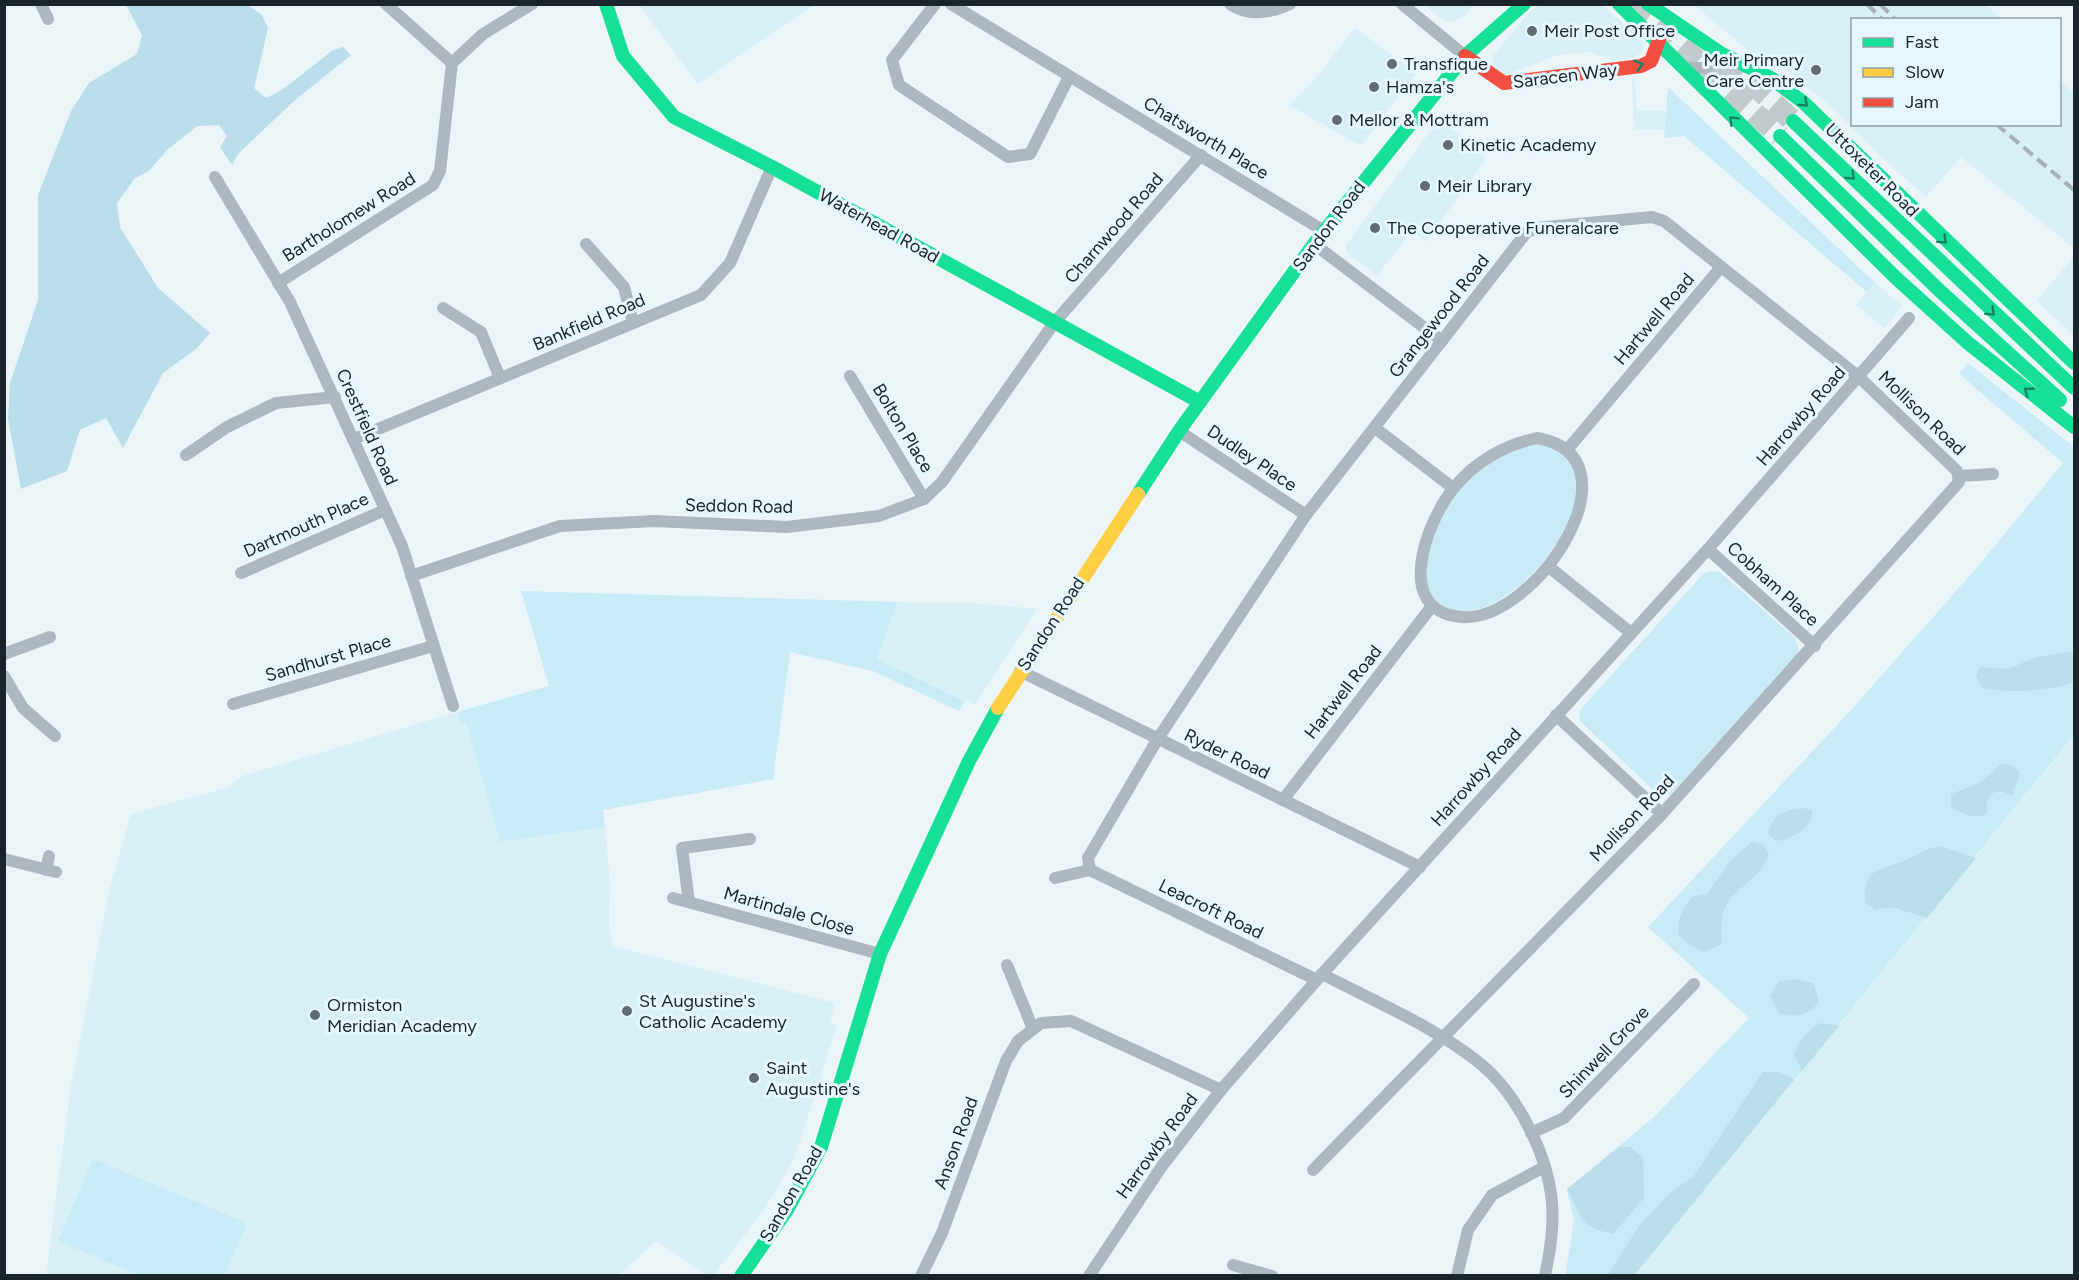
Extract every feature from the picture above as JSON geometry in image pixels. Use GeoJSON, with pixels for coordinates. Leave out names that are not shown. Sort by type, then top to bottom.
{"type":"FeatureCollection","features":[{"type":"Feature","properties":{"kind":"main road","name":"Waterhead Road"},"geometry":{"type":"LineString","coordinates":[[606,4],[622,56],[674,117],[772,167],[1200,402]]}},
{"type":"Feature","properties":{"kind":"main road","name":"Sandon Road"},"geometry":{"type":"LineString","coordinates":[[1480,40],[1502,4]]}},
{"type":"Feature","properties":{"kind":"main road","name":"Sandon Road"},"geometry":{"type":"LineString","coordinates":[[741,1275],[787,1210],[821,1147],[880,954],[969,761],[1020,671],[1179,431],[1314,244],[1465,56],[1480,40],[1524,4]]}},
{"type":"Feature","properties":{"kind":"main road"},"geometry":{"type":"LineString","coordinates":[[1619,4],[1659,40],[1715,102],[1895,277],[1968,344],[2074,426]]}},
{"type":"Feature","properties":{"kind":"main road","name":"Uttoxeter Road"},"geometry":{"type":"LineString","coordinates":[[1648,4],[1722,54],[1771,78],[1803,102],[1905,204],[2074,363]]}},
{"type":"Feature","properties":{"kind":"main road","name":"Saracen Way"},"geometry":{"type":"LineString","coordinates":[[1465,56],[1504,83],[1641,66],[1651,61],[1659,40]]}},
{"type":"Feature","properties":{"kind":"main road"},"geometry":{"type":"LineString","coordinates":[[1793,121],[2005,325],[2074,388]]}},
{"type":"Feature","properties":{"kind":"main road"},"geometry":{"type":"LineString","coordinates":[[1780,136],[1940,291],[2074,413]]}},
{"type":"Feature","properties":{"kind":"street"},"geometry":{"type":"LineString","coordinates":[[41,4],[48,19]]}},
{"type":"Feature","properties":{"kind":"street"},"geometry":{"type":"LineString","coordinates":[[386,4],[452,63],[483,34],[532,4]]}},
{"type":"Feature","properties":{"kind":"street"},"geometry":{"type":"LineString","coordinates":[[935,4],[892,60],[899,85],[1008,157],[1030,154],[1069,77]]}},
{"type":"Feature","properties":{"kind":"street","name":"Chatsworth Place"},"geometry":{"type":"LineString","coordinates":[[951,4],[1324,231]]}},
{"type":"Feature","properties":{"kind":"street"},"geometry":{"type":"LineString","coordinates":[[1230,4],[1248,12],[1261,13],[1290,4]]}},
{"type":"Feature","properties":{"kind":"street"},"geometry":{"type":"LineString","coordinates":[[1402,4],[1465,56]]}},
{"type":"Feature","properties":{"kind":"street"},"geometry":{"type":"LineString","coordinates":[[1686,68],[1706,68],[1722,54]]}},
{"type":"Feature","properties":{"kind":"street","name":"Bartholomew Road"},"geometry":{"type":"LineString","coordinates":[[278,283],[433,185],[440,171],[452,63]]}},
{"type":"Feature","properties":{"kind":"street","name":"Charnwood Road"},"geometry":{"type":"LineString","coordinates":[[1054,323],[1201,155]]}},
{"type":"Feature","properties":{"kind":"street","name":"Bankfield Road"},"geometry":{"type":"LineString","coordinates":[[354,439],[701,295],[730,263],[772,167]]}},
{"type":"Feature","properties":{"kind":"street","name":"Crestfield Road"},"geometry":{"type":"LineString","coordinates":[[215,177],[290,302],[354,439],[402,546],[453,706]]}},
{"type":"Feature","properties":{"kind":"street","name":"Grangewood Road"},"geometry":{"type":"LineString","coordinates":[[1157,740],[1306,515],[1526,232],[1536,228],[1652,217],[1664,221],[1859,377]]}},
{"type":"Feature","properties":{"kind":"street"},"geometry":{"type":"LineString","coordinates":[[585,244],[624,287],[633,323]]}},
{"type":"Feature","properties":{"kind":"street"},"geometry":{"type":"LineString","coordinates":[[1314,244],[1442,341]]}},
{"type":"Feature","properties":{"kind":"street","name":"Hartwell Road"},"geometry":{"type":"LineString","coordinates":[[1567,450],[1721,267]]}},
{"type":"Feature","properties":{"kind":"street"},"geometry":{"type":"LineString","coordinates":[[443,308],[481,332],[500,378]]}},
{"type":"Feature","properties":{"kind":"street","name":"Harrowby Road"},"geometry":{"type":"LineString","coordinates":[[1089,1275],[1162,1166],[1221,1090],[1319,977],[1708,549],[1908,318]]}},
{"type":"Feature","properties":{"kind":"street","name":"Seddon Road"},"geometry":{"type":"LineString","coordinates":[[411,576],[560,526],[654,521],[787,527],[879,516],[924,499],[942,482],[1054,323]]}},
{"type":"Feature","properties":{"kind":"street","name":"Bolton Place"},"geometry":{"type":"LineString","coordinates":[[850,376],[924,499]]}},
{"type":"Feature","properties":{"kind":"street","name":"Mollison Road"},"geometry":{"type":"LineString","coordinates":[[1859,377],[1960,476],[1993,474]]}},
{"type":"Feature","properties":{"kind":"street"},"geometry":{"type":"LineString","coordinates":[[186,455],[227,427],[276,403],[335,398]]}},
{"type":"Feature","properties":{"kind":"street"},"geometry":{"type":"LineString","coordinates":[[1374,428],[1453,488]]}},
{"type":"Feature","properties":{"kind":"street","name":"Dudley Place"},"geometry":{"type":"LineString","coordinates":[[1179,431],[1306,515]]}},
{"type":"Feature","properties":{"kind":"street"},"geometry":{"type":"LineString","coordinates":[[1537,438],[1554,441],[1567,450],[1579,465],[1581,496],[1570,530],[1549,567],[1527,589],[1479,616],[1450,615],[1432,606],[1421,584],[1422,556],[1435,519],[1453,488],[1479,463],[1522,441],[1537,438]]}},
{"type":"Feature","properties":{"kind":"street","name":"Mollison Road"},"geometry":{"type":"LineString","coordinates":[[1313,1170],[1662,814],[1815,646],[1959,482],[1960,476]]}},
{"type":"Feature","properties":{"kind":"street","name":"Dartmouth Place"},"geometry":{"type":"LineString","coordinates":[[241,573],[385,510]]}},
{"type":"Feature","properties":{"kind":"street","name":"Cobham Place"},"geometry":{"type":"LineString","coordinates":[[1708,549],[1815,646]]}},
{"type":"Feature","properties":{"kind":"street"},"geometry":{"type":"LineString","coordinates":[[1549,567],[1631,633]]}},
{"type":"Feature","properties":{"kind":"street","name":"Hartwell Road"},"geometry":{"type":"LineString","coordinates":[[1283,800],[1432,606]]}},
{"type":"Feature","properties":{"kind":"street"},"geometry":{"type":"LineString","coordinates":[[4,654],[50,637]]}},
{"type":"Feature","properties":{"kind":"street","name":"Sandhurst Place"},"geometry":{"type":"LineString","coordinates":[[233,704],[433,646]]}},
{"type":"Feature","properties":{"kind":"street","name":"Ryder Road"},"geometry":{"type":"LineString","coordinates":[[1020,671],[1420,867]]}},
{"type":"Feature","properties":{"kind":"street"},"geometry":{"type":"LineString","coordinates":[[4,676],[23,708],[55,736]]}},
{"type":"Feature","properties":{"kind":"street"},"geometry":{"type":"LineString","coordinates":[[1556,714],[1662,814]]}},
{"type":"Feature","properties":{"kind":"street"},"geometry":{"type":"LineString","coordinates":[[1055,878],[1090,870],[1089,858],[1157,740]]}},
{"type":"Feature","properties":{"kind":"street"},"geometry":{"type":"LineString","coordinates":[[689,902],[682,848],[750,838]]}},
{"type":"Feature","properties":{"kind":"street"},"geometry":{"type":"LineString","coordinates":[[4,859],[51,871],[49,856]]}},
{"type":"Feature","properties":{"kind":"street","name":"Leacroft Road"},"geometry":{"type":"LineString","coordinates":[[1090,870],[1442,1037],[1478,1061],[1500,1082],[1521,1110],[1544,1167],[1552,1202],[1552,1239],[1545,1275]]}},
{"type":"Feature","properties":{"kind":"street","name":"Martindale Close"},"geometry":{"type":"LineString","coordinates":[[673,898],[880,954]]}},
{"type":"Feature","properties":{"kind":"street"},"geometry":{"type":"LineString","coordinates":[[1007,964],[1033,1029],[1041,1023],[1071,1021],[1221,1090]]}},
{"type":"Feature","properties":{"kind":"street","name":"Shinwell Grove"},"geometry":{"type":"LineString","coordinates":[[1531,1133],[1564,1118],[1694,984]]}},
{"type":"Feature","properties":{"kind":"street","name":"Anson Road"},"geometry":{"type":"LineString","coordinates":[[921,1275],[942,1233],[1006,1061],[1018,1041],[1033,1029]]}},
{"type":"Feature","properties":{"kind":"street"},"geometry":{"type":"LineString","coordinates":[[1457,1275],[1468,1230],[1492,1195],[1544,1167]]}},
{"type":"Feature","properties":{"kind":"street"},"geometry":{"type":"LineString","coordinates":[[1233,1265],[1272,1275]]}},
{"type":"Feature","properties":{"kind":"shaded area"},"geometry":{"type":"Polygon","coordinates":[[[126,5],[248,5],[262,15],[268,28],[254,88],[266,98],[282,90],[333,50],[343,47],[351,55],[294,101],[238,154],[232,165],[220,147],[227,136],[219,125],[197,126],[167,150],[149,171],[135,178],[117,203],[120,227],[158,288],[210,333],[196,349],[163,373],[123,448],[106,418],[80,430],[67,471],[21,489],[8,419],[10,383],[38,300],[38,195],[71,111],[89,83],[137,54],[142,35],[126,5]]]}},
{"type":"Feature","properties":{"kind":"shaded area"},"geometry":{"type":"Polygon","coordinates":[[[639,5],[814,5],[698,84],[639,5]]]}},
{"type":"Feature","properties":{"kind":"shaded area"},"geometry":{"type":"Polygon","coordinates":[[[1424,5],[1473,5],[1463,17],[1451,22],[1440,18],[1424,5]]]}},
{"type":"Feature","properties":{"kind":"shaded area"},"geometry":{"type":"Polygon","coordinates":[[[1539,5],[1602,5],[1641,39],[1644,47],[1640,54],[1627,60],[1613,60],[1588,52],[1559,55],[1505,75],[1494,69],[1492,57],[1529,12],[1539,5]]]}},
{"type":"Feature","properties":{"kind":"shaded area"},"geometry":{"type":"Polygon","coordinates":[[[1694,5],[1987,5],[2000,18],[1851,18],[1851,126],[2061,126],[2061,81],[2074,95],[2074,248],[1961,157],[1926,197],[1877,153],[1836,111],[1786,69],[1748,50],[1694,5]]]}},
{"type":"Feature","properties":{"kind":"shaded area"},"geometry":{"type":"Polygon","coordinates":[[[1355,28],[1416,73],[1361,146],[1289,105],[1311,84],[1355,28]]]}},
{"type":"Feature","properties":{"kind":"shaded area"},"geometry":{"type":"Polygon","coordinates":[[[1635,79],[1637,110],[1666,111],[1664,130],[1634,129],[1632,80],[1635,79]]]}},
{"type":"Feature","properties":{"kind":"shaded area"},"geometry":{"type":"Polygon","coordinates":[[[1668,87],[1874,282],[1867,292],[1684,136],[1664,138],[1668,87]]]}},
{"type":"Feature","properties":{"kind":"shaded area"},"geometry":{"type":"Polygon","coordinates":[[[1440,118],[1486,159],[1426,242],[1412,231],[1377,276],[1347,253],[1346,245],[1440,118]]]}},
{"type":"Feature","properties":{"kind":"shaded area"},"geometry":{"type":"Polygon","coordinates":[[[2074,256],[2074,336],[2037,301],[2074,256]]]}},
{"type":"Feature","properties":{"kind":"shaded area"},"geometry":{"type":"Polygon","coordinates":[[[1874,282],[1902,306],[1885,328],[1856,305],[1874,282]]]}},
{"type":"Feature","properties":{"kind":"shaded area"},"geometry":{"type":"Polygon","coordinates":[[[1968,363],[2074,447],[2074,735],[1636,1275],[1565,1276],[1574,1221],[1567,1189],[1653,1118],[1749,1018],[1648,927],[1853,708],[1979,565],[2063,463],[1959,374],[1968,363]]]}},
{"type":"Feature","properties":{"kind":"shaded area"},"geometry":{"type":"Polygon","coordinates":[[[1537,444],[1562,453],[1575,472],[1576,497],[1567,524],[1550,552],[1529,577],[1504,597],[1478,609],[1454,610],[1438,602],[1429,590],[1426,573],[1428,555],[1434,536],[1451,502],[1468,482],[1486,467],[1515,450],[1537,444]]]}},
{"type":"Feature","properties":{"kind":"shaded area"},"geometry":{"type":"Polygon","coordinates":[[[1720,572],[1795,638],[1799,651],[1797,656],[1671,794],[1660,796],[1580,721],[1579,711],[1704,573],[1720,572]]]}},
{"type":"Feature","properties":{"kind":"shaded area"},"geometry":{"type":"Polygon","coordinates":[[[521,591],[898,602],[877,659],[965,701],[959,711],[873,671],[790,652],[773,779],[603,810],[605,827],[500,842],[466,722],[460,723],[457,712],[549,686],[521,591]]]}},
{"type":"Feature","properties":{"kind":"shaded area"},"geometry":{"type":"Polygon","coordinates":[[[898,602],[970,603],[1037,609],[975,705],[877,659],[898,602]]]}},
{"type":"Feature","properties":{"kind":"shaded area"},"geometry":{"type":"Polygon","coordinates":[[[2071,652],[2074,654],[2074,682],[2052,688],[2029,691],[1995,690],[1983,688],[1976,677],[1980,667],[2008,669],[2037,657],[2071,652]]]}},
{"type":"Feature","properties":{"kind":"shaded area","name":"Ormiston Meridian Academy"},"geometry":{"type":"Polygon","coordinates":[[[457,712],[460,723],[466,722],[500,842],[605,827],[610,882],[609,929],[613,946],[835,1003],[830,1022],[837,1025],[794,1160],[766,1207],[714,1275],[707,1275],[656,1241],[619,1275],[46,1276],[70,1091],[109,891],[131,814],[229,787],[242,776],[457,712]]]}},
{"type":"Feature","properties":{"kind":"shaded area"},"geometry":{"type":"Polygon","coordinates":[[[2074,736],[2074,1275],[1636,1276],[1802,1071],[2074,736]]]}},
{"type":"Feature","properties":{"kind":"shaded area"},"geometry":{"type":"Polygon","coordinates":[[[2002,763],[2013,766],[2020,773],[2012,796],[2002,791],[1994,792],[1987,800],[1987,814],[1982,816],[1969,815],[1951,807],[1951,794],[1980,783],[2002,763]]]}},
{"type":"Feature","properties":{"kind":"shaded area"},"geometry":{"type":"Polygon","coordinates":[[[1802,808],[1812,810],[1812,816],[1805,828],[1794,836],[1775,841],[1768,833],[1776,818],[1789,810],[1802,808]]]}},
{"type":"Feature","properties":{"kind":"shaded area"},"geometry":{"type":"Polygon","coordinates":[[[1752,842],[1764,845],[1769,855],[1753,878],[1729,900],[1724,910],[1722,944],[1704,952],[1688,944],[1678,934],[1681,914],[1686,906],[1692,897],[1707,894],[1730,861],[1752,842]]]}},
{"type":"Feature","properties":{"kind":"shaded area"},"geometry":{"type":"Polygon","coordinates":[[[1941,846],[1976,858],[1927,918],[1892,907],[1875,910],[1865,902],[1867,882],[1875,872],[1941,846]]]}},
{"type":"Feature","properties":{"kind":"shaded area"},"geometry":{"type":"Polygon","coordinates":[[[1796,979],[1814,984],[1819,1002],[1801,1015],[1779,1013],[1770,996],[1779,981],[1796,979]]]}},
{"type":"Feature","properties":{"kind":"shaded area"},"geometry":{"type":"Polygon","coordinates":[[[1821,1023],[1839,1026],[1802,1071],[1794,1054],[1804,1036],[1821,1023]]]}},
{"type":"Feature","properties":{"kind":"shaded area"},"geometry":{"type":"Polygon","coordinates":[[[1763,1072],[1779,1072],[1794,1080],[1634,1275],[1608,1275],[1639,1226],[1670,1193],[1694,1176],[1763,1072]]]}},
{"type":"Feature","properties":{"kind":"shaded area"},"geometry":{"type":"Polygon","coordinates":[[[1619,1147],[1630,1147],[1643,1158],[1644,1198],[1613,1234],[1587,1224],[1582,1219],[1567,1189],[1619,1147]]]}},
{"type":"Feature","properties":{"kind":"shaded area"},"geometry":{"type":"Polygon","coordinates":[[[93,1159],[247,1223],[225,1275],[139,1275],[58,1241],[93,1159]]]}},
{"type":"Feature","properties":{"kind":"tunnel"},"geometry":{"type":"LineString","coordinates":[[1631,4],[1667,33],[1780,136]]}},
{"type":"Feature","properties":{"kind":"tunnel"},"geometry":{"type":"LineString","coordinates":[[1726,59],[1793,121]]}},
{"type":"Feature","properties":{"kind":"railway"},"geometry":{"type":"LineString","coordinates":[[1867,4],[1881,18]]}},
{"type":"Feature","properties":{"kind":"railway"},"geometry":{"type":"LineString","coordinates":[[1880,4],[1894,18]]}},
{"type":"Feature","properties":{"kind":"railway"},"geometry":{"type":"LineString","coordinates":[[1998,126],[2074,190]]}},
{"type":"Feature","properties":{"kind":"traffic: fast"},"geometry":{"type":"LineString","coordinates":[[606,4],[623,56],[674,117],[772,167],[1200,402]]}},
{"type":"Feature","properties":{"kind":"traffic: fast"},"geometry":{"type":"LineString","coordinates":[[1138,494],[1179,431],[1314,244],[1465,56],[1524,4]]}},
{"type":"Feature","properties":{"kind":"traffic: fast"},"geometry":{"type":"LineString","coordinates":[[1619,4],[1895,277],[1968,343],[2074,427]]}},
{"type":"Feature","properties":{"kind":"traffic: fast"},"geometry":{"type":"LineString","coordinates":[[1648,4],[1722,54],[1771,78],[1803,102],[2074,363]]}},
{"type":"Feature","properties":{"kind":"traffic: fast"},"geometry":{"type":"LineString","coordinates":[[1793,121],[2074,388]]}},
{"type":"Feature","properties":{"kind":"traffic: fast"},"geometry":{"type":"LineString","coordinates":[[1780,136],[1940,291],[2060,400]]}},
{"type":"Feature","properties":{"kind":"traffic: fast"},"geometry":{"type":"LineString","coordinates":[[741,1276],[787,1210],[821,1147],[880,954],[969,761],[998,708]]}},
{"type":"Feature","properties":{"kind":"traffic: slow"},"geometry":{"type":"LineString","coordinates":[[998,708],[1138,494]]}},
{"type":"Feature","properties":{"kind":"traffic: jam"},"geometry":{"type":"LineString","coordinates":[[1465,56],[1504,83],[1641,66],[1651,61],[1659,40]]}},
{"type":"Feature","properties":{"kind":"place","name":"Meir Post Office"},"geometry":{"type":"Point","coordinates":[1532,31]}},
{"type":"Feature","properties":{"kind":"place","name":"Transfique"},"geometry":{"type":"Point","coordinates":[1392,64]}},
{"type":"Feature","properties":{"kind":"place","name":"Meir Primary Care Centre"},"geometry":{"type":"Point","coordinates":[1816,70]}},
{"type":"Feature","properties":{"kind":"place","name":"Hamza's"},"geometry":{"type":"Point","coordinates":[1374,87]}},
{"type":"Feature","properties":{"kind":"place","name":"Mellor & Mottram"},"geometry":{"type":"Point","coordinates":[1337,120]}},
{"type":"Feature","properties":{"kind":"place","name":"Kinetic Academy"},"geometry":{"type":"Point","coordinates":[1448,145]}},
{"type":"Feature","properties":{"kind":"place","name":"Meir Library"},"geometry":{"type":"Point","coordinates":[1425,186]}},
{"type":"Feature","properties":{"kind":"place","name":"The Cooperative Funeralcare"},"geometry":{"type":"Point","coordinates":[1375,228]}},
{"type":"Feature","properties":{"kind":"place","name":"St Augustine's Catholic Academy"},"geometry":{"type":"Point","coordinates":[627,1011]}},
{"type":"Feature","properties":{"kind":"place","name":"Ormiston Meridian Academy"},"geometry":{"type":"Point","coordinates":[315,1015]}},
{"type":"Feature","properties":{"kind":"place","name":"Saint Augustine's"},"geometry":{"type":"Point","coordinates":[754,1078]}}]}
